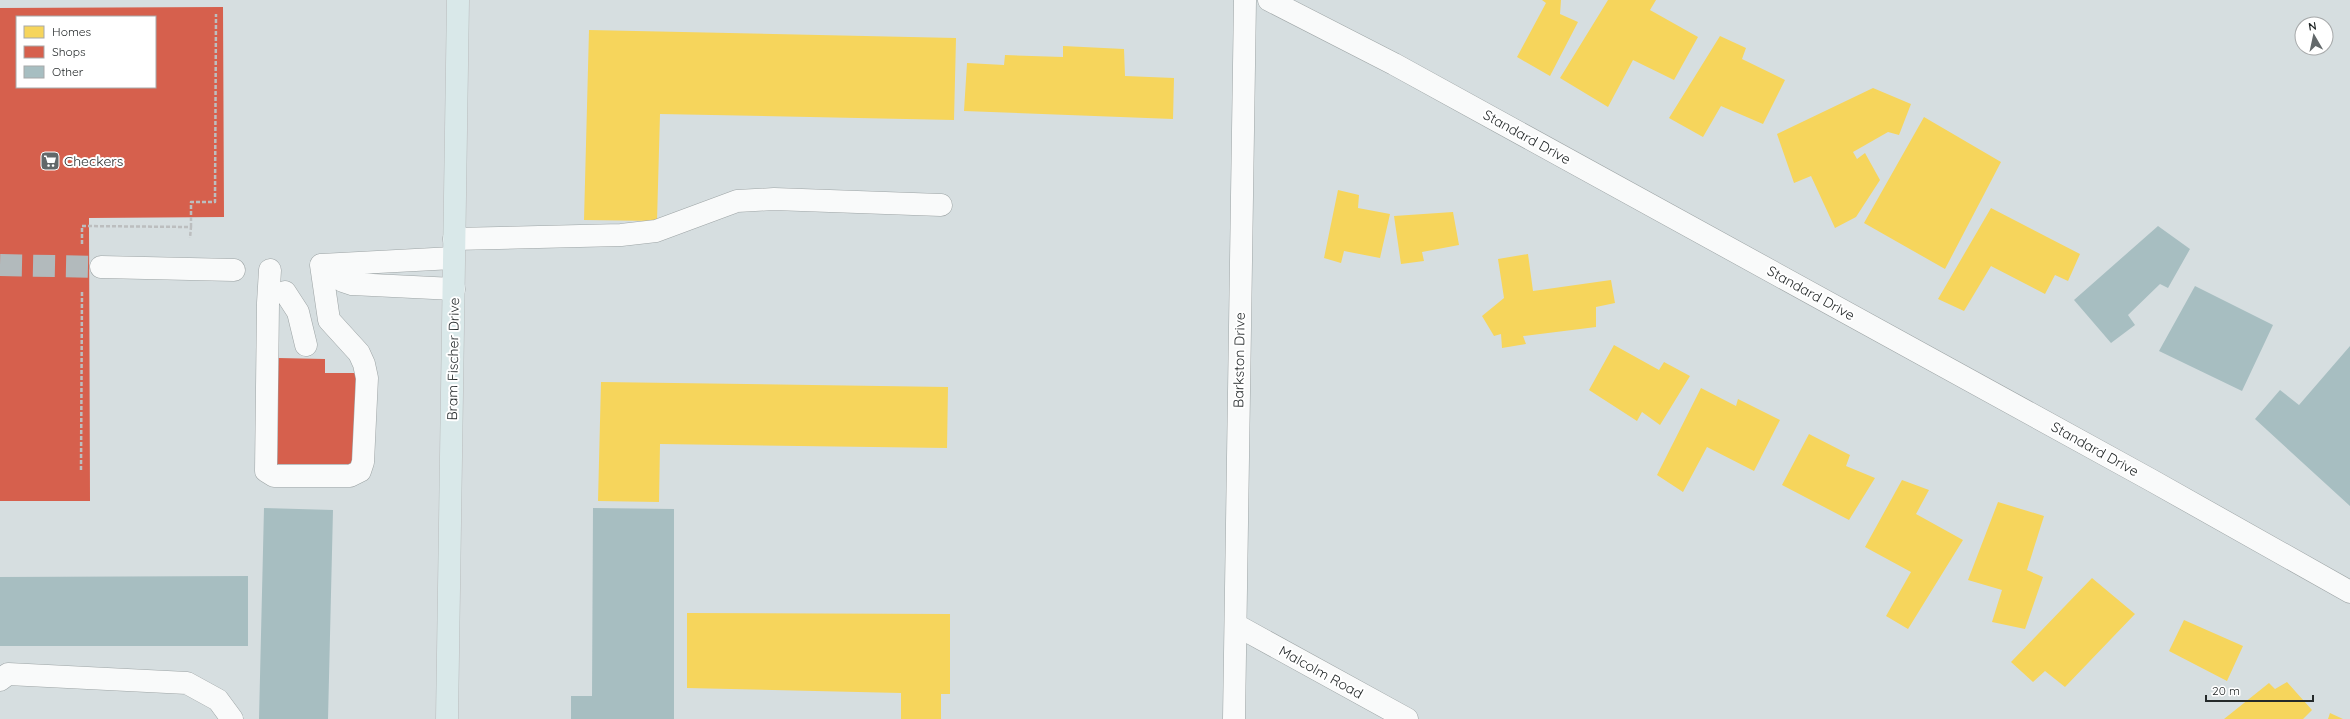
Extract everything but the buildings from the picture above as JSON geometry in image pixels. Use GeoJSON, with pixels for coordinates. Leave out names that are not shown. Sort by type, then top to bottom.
{"type":"FeatureCollection","features":[{"type":"Feature","properties":{"kind":"main road","name":"Bram Fischer Drive"},"geometry":{"type":"LineString","coordinates":[[447,719],[458,0]]}},
{"type":"Feature","properties":{"kind":"street","name":"Barkston Drive"},"geometry":{"type":"LineString","coordinates":[[1234,719],[1245,0]]}},
{"type":"Feature","properties":{"kind":"street","name":"Standard Drive"},"geometry":{"type":"LineString","coordinates":[[1269,0],[1415,76],[2151,480],[2350,592]]}},
{"type":"Feature","properties":{"kind":"street"},"geometry":{"type":"LineString","coordinates":[[321,265],[454,248],[656,231],[737,201],[774,199],[941,205]]}},
{"type":"Feature","properties":{"kind":"street"},"geometry":{"type":"LineString","coordinates":[[321,265],[343,281],[352,284],[454,289]]}},
{"type":"Feature","properties":{"kind":"street"},"geometry":{"type":"LineString","coordinates":[[270,270],[266,471],[274,476],[350,476],[360,471],[363,462],[367,378],[364,364],[359,353],[329,320],[326,309],[327,303],[321,265]]}},
{"type":"Feature","properties":{"kind":"street"},"geometry":{"type":"LineString","coordinates":[[101,267],[234,270]]}},
{"type":"Feature","properties":{"kind":"street"},"geometry":{"type":"LineString","coordinates":[[327,303],[352,284]]}},
{"type":"Feature","properties":{"kind":"street"},"geometry":{"type":"LineString","coordinates":[[285,292],[298,312],[306,345]]}},
{"type":"Feature","properties":{"kind":"street","name":"Malcolm Road"},"geometry":{"type":"LineString","coordinates":[[1236,625],[1407,719]]}},
{"type":"Feature","properties":{"kind":"street"},"geometry":{"type":"LineString","coordinates":[[0,680],[8,674],[187,683],[218,700],[232,719]]}},
{"type":"Feature","properties":{"kind":"path"},"geometry":{"type":"LineString","coordinates":[[190,243],[191,202],[215,202],[216,14]]}},
{"type":"Feature","properties":{"kind":"path"},"geometry":{"type":"LineString","coordinates":[[82,250],[82,226],[190,227]]}},
{"type":"Feature","properties":{"kind":"path"},"geometry":{"type":"LineString","coordinates":[[81,470],[82,289]]}},
{"type":"Feature","properties":{"kind":"tunnel"},"geometry":{"type":"LineString","coordinates":[[0,265],[101,267]]}},
{"type":"Feature","properties":{"kind":"place","name":"Checkers"},"geometry":{"type":"Point","coordinates":[50,161]}}]}
